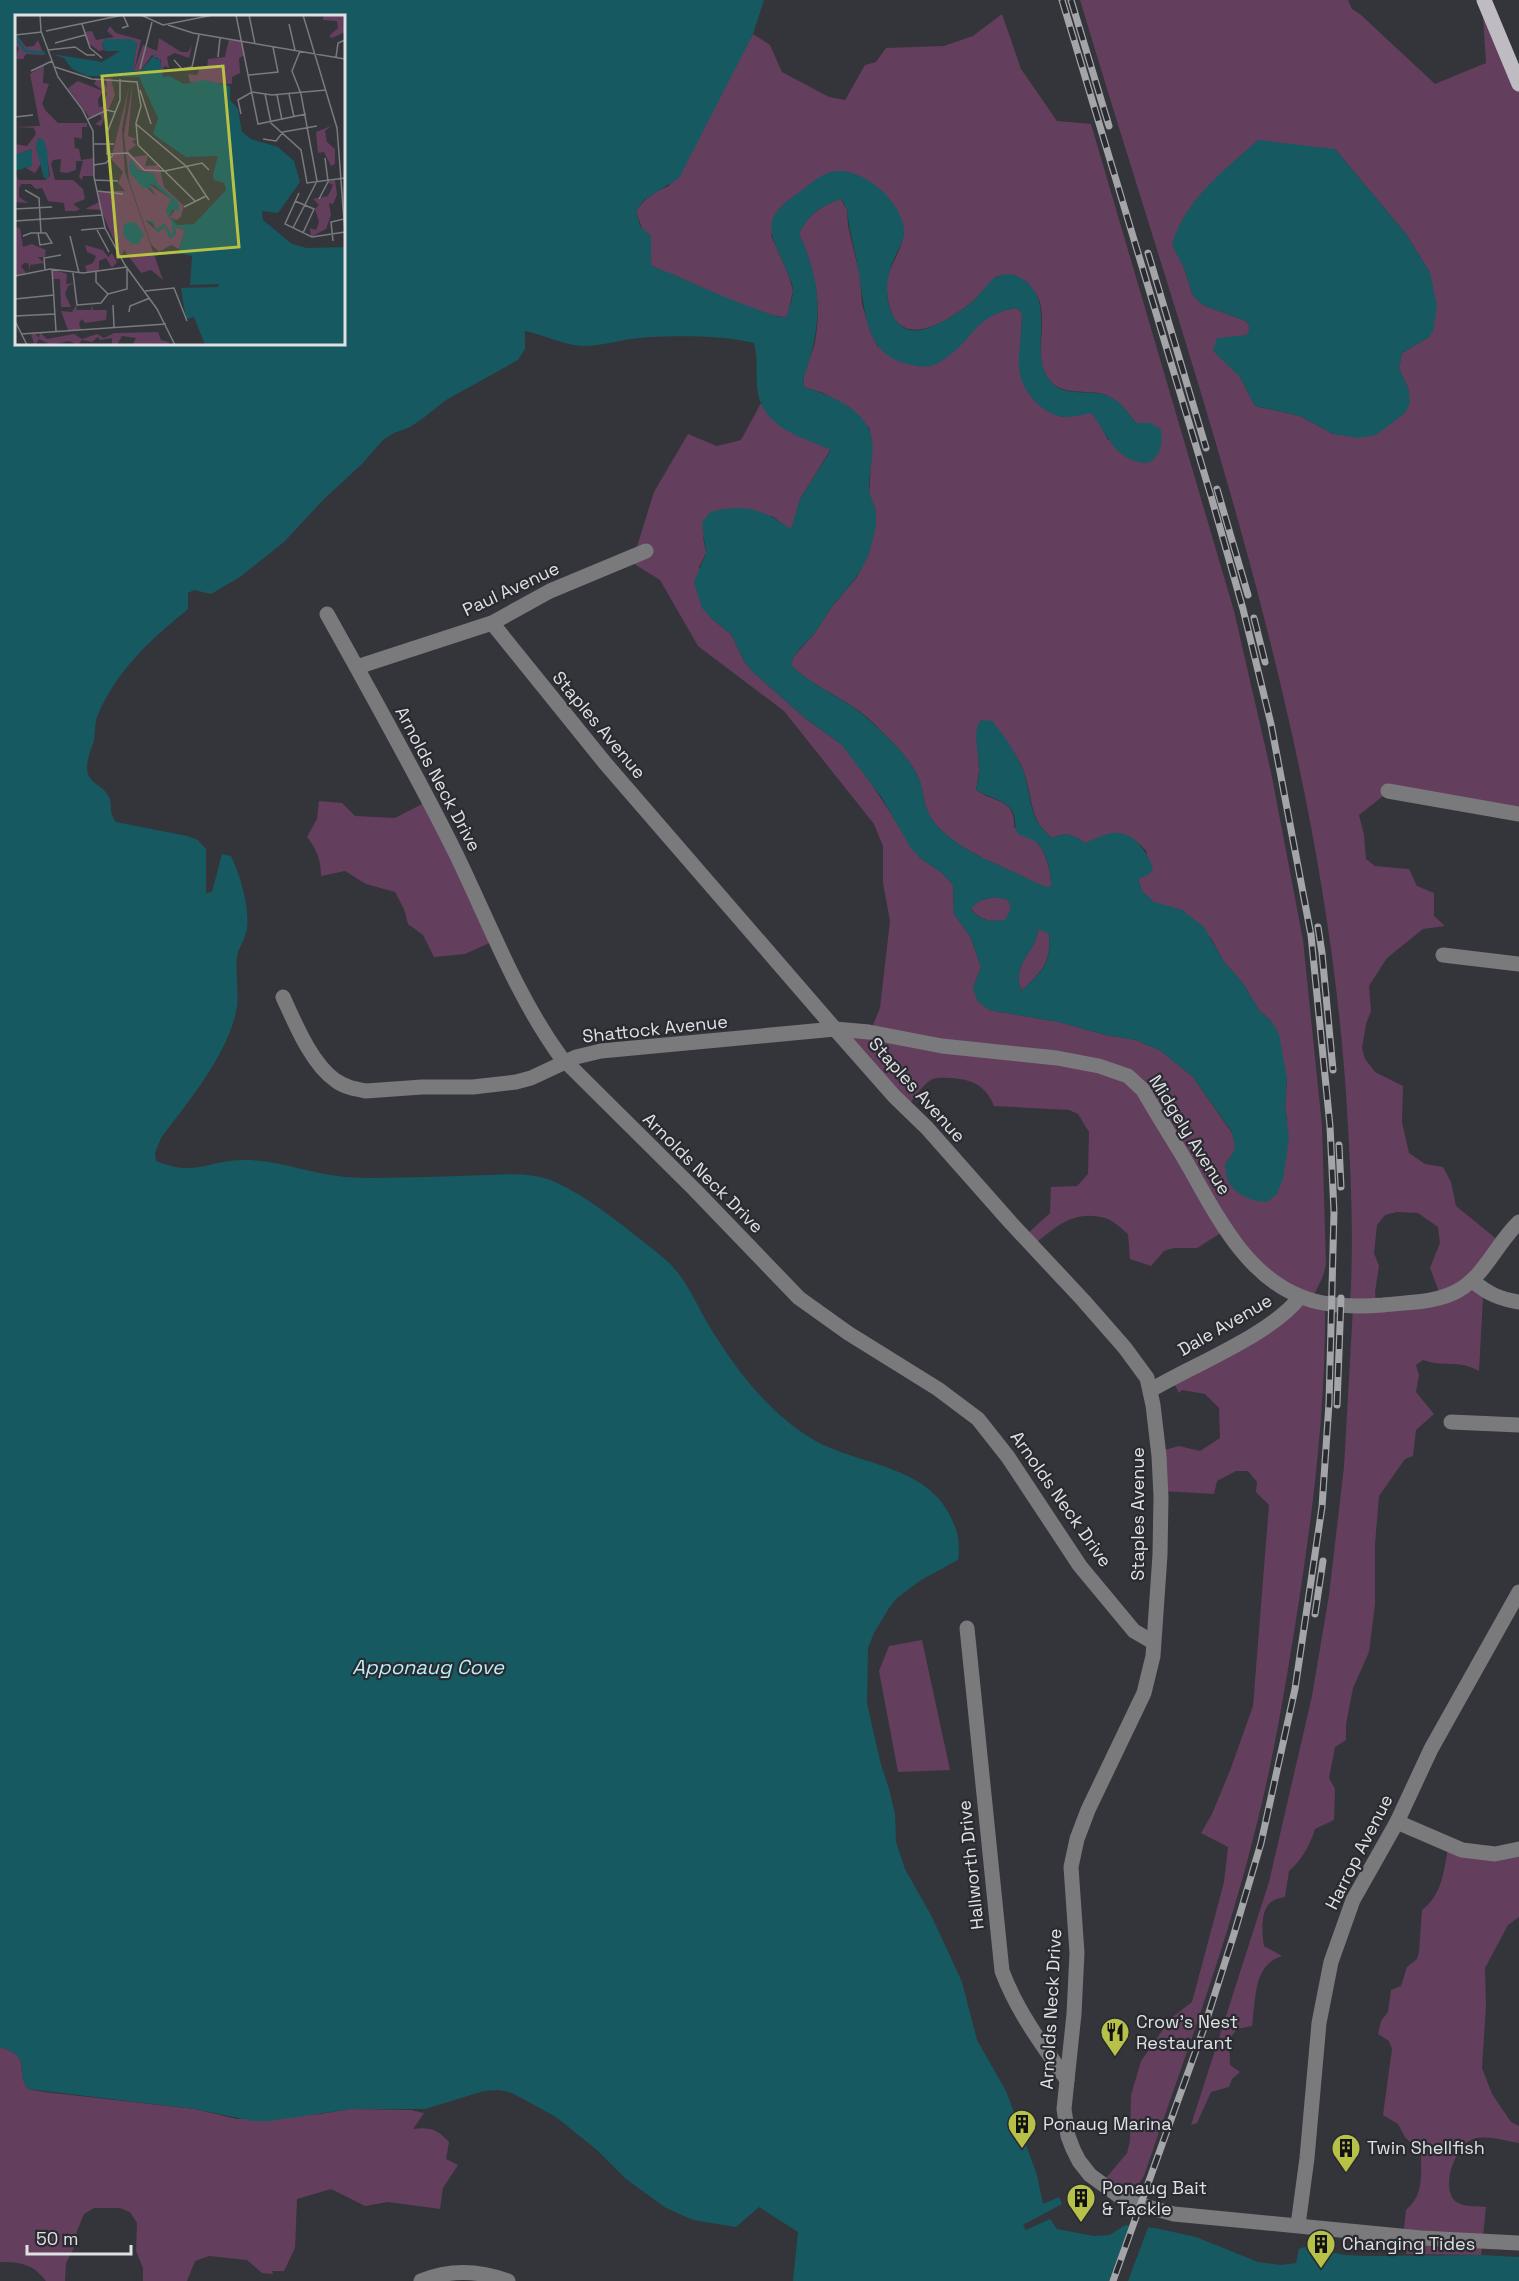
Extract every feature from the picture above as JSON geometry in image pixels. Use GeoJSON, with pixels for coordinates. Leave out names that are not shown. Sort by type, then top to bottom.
{"type":"FeatureCollection","features":[{"type":"Feature","properties":{"kind":"main road"},"geometry":{"type":"LineString","coordinates":[[1484,0],[1519,84]]}},
{"type":"Feature","properties":{"kind":"street","name":"Paul Avenue"},"geometry":{"type":"LineString","coordinates":[[357,667],[492,623],[550,591],[646,551]]}},
{"type":"Feature","properties":{"kind":"street","name":"Arnolds Neck Drive"},"geometry":{"type":"LineString","coordinates":[[327,614],[455,854],[516,980],[549,1040],[567,1062],[800,1298],[848,1333],[938,1389],[978,1419],[1008,1457],[1080,1566],[1134,1631],[1153,1642],[1153,1656],[1144,1693],[1088,1810],[1071,1867],[1077,1953],[1074,2014],[1064,2109],[1072,2150],[1090,2175],[1133,2203],[1174,2214],[1421,2238],[1519,2243]]}},
{"type":"Feature","properties":{"kind":"street","name":"Staples Avenue"},"geometry":{"type":"LineString","coordinates":[[492,623],[605,763],[796,981],[835,1029],[1083,1300],[1141,1368],[1151,1390],[1160,1456],[1158,1596],[1153,1642]]}},
{"type":"Feature","properties":{"kind":"street"},"geometry":{"type":"LineString","coordinates":[[1388,791],[1519,814]]}},
{"type":"Feature","properties":{"kind":"street"},"geometry":{"type":"LineString","coordinates":[[1443,955],[1519,964]]}},
{"type":"Feature","properties":{"kind":"street","name":"Shattock Avenue"},"geometry":{"type":"LineString","coordinates":[[283,997],[301,1034],[334,1080],[354,1089],[375,1092],[422,1087],[501,1084],[531,1078],[576,1057],[609,1050],[835,1029]]}},
{"type":"Feature","properties":{"kind":"street","name":"Midgely Avenue"},"geometry":{"type":"LineString","coordinates":[[835,1029],[869,1032],[942,1046],[1057,1058],[1110,1068],[1128,1076],[1143,1090],[1209,1204],[1235,1242],[1275,1282],[1300,1296]]}},
{"type":"Feature","properties":{"kind":"street"},"geometry":{"type":"LineString","coordinates":[[1519,1222],[1505,1237],[1473,1281],[1486,1292],[1501,1299],[1519,1302]]}},
{"type":"Feature","properties":{"kind":"street","name":"Dale Avenue"},"geometry":{"type":"LineString","coordinates":[[1151,1390],[1255,1333],[1290,1310],[1300,1296],[1320,1303],[1352,1306],[1417,1302],[1446,1297],[1473,1281]]}},
{"type":"Feature","properties":{"kind":"street"},"geometry":{"type":"LineString","coordinates":[[1451,1422],[1519,1425]]}},
{"type":"Feature","properties":{"kind":"street","name":"Harrop Avenue"},"geometry":{"type":"LineString","coordinates":[[1298,2225],[1307,2158],[1319,2023],[1331,1962],[1353,1900],[1397,1822],[1431,1749],[1519,1592]]}},
{"type":"Feature","properties":{"kind":"street","name":"Hallworth Drive"},"geometry":{"type":"LineString","coordinates":[[967,1628],[1002,1971],[1026,2021],[1067,2080]]}},
{"type":"Feature","properties":{"kind":"street"},"geometry":{"type":"LineString","coordinates":[[1397,1822],[1462,1850],[1495,1854],[1519,1849]]}},
{"type":"Feature","properties":{"kind":"street"},"geometry":{"type":"LineString","coordinates":[[421,2281],[445,2272],[466,2271],[488,2274],[508,2281]]}},
{"type":"Feature","properties":{"kind":"shaded area"},"geometry":{"type":"Polygon","coordinates":[[[1080,0],[1348,0],[1352,9],[1435,84],[1486,63],[1482,0],[1519,82],[1519,815],[1387,793],[1359,815],[1366,859],[1375,866],[1409,869],[1417,886],[1434,893],[1434,916],[1445,926],[1423,929],[1387,958],[1369,986],[1371,1011],[1362,1048],[1365,1059],[1375,1072],[1403,1086],[1402,1122],[1409,1153],[1425,1164],[1443,1167],[1451,1182],[1456,1206],[1499,1241],[1473,1282],[1483,1297],[1479,1371],[1464,1365],[1423,1360],[1416,1365],[1419,1375],[1416,1392],[1434,1414],[1416,1430],[1413,1456],[1405,1459],[1379,1496],[1375,1544],[1375,1604],[1369,1652],[1353,1688],[1346,1724],[1346,1740],[1335,1747],[1329,1778],[1335,1789],[1334,1820],[1315,1829],[1305,1852],[1289,1871],[1285,1897],[1276,1899],[1267,1906],[1262,1929],[1264,1946],[1282,1956],[1273,1960],[1261,1975],[1252,2026],[1237,2029],[1229,2040],[1230,2065],[1240,2072],[1232,2079],[1229,2087],[1211,2092],[1197,2123],[1191,2125],[1269,1882],[1312,1696],[1329,1595],[1344,1467],[1353,1307],[1350,1304],[1351,1182],[1347,1109],[1333,967],[1311,825],[1281,686],[1206,409],[1080,0]],[[1335,149],[1173,245],[1184,268],[1193,296],[1203,305],[1246,321],[1250,327],[1240,377],[1255,406],[1300,416],[1333,434],[1409,391],[1399,368],[1402,353],[1429,337],[1430,273],[1406,234],[1335,149]],[[1397,1212],[1385,1215],[1377,1225],[1374,1253],[1379,1266],[1375,1292],[1376,1305],[1441,1297],[1430,1268],[1440,1243],[1438,1227],[1418,1213],[1397,1212]]]}},
{"type":"Feature","properties":{"kind":"shaded area"},"geometry":{"type":"Polygon","coordinates":[[[1002,14],[1021,69],[1057,121],[1091,124],[1234,611],[1271,772],[1303,940],[1322,1126],[1326,1265],[1312,1299],[1325,1304],[1321,1416],[1304,1564],[1280,1715],[1256,1827],[1232,1916],[1144,2176],[1129,2199],[1101,2184],[1127,2153],[1130,2141],[1131,2095],[1141,2061],[1171,2018],[1192,2002],[1224,1882],[1228,1847],[1201,1833],[1212,1814],[1231,1768],[1253,1706],[1269,1505],[1256,1492],[1257,1482],[1248,1471],[1236,1471],[1217,1481],[1214,1494],[1161,1491],[1157,1452],[1179,1446],[1200,1451],[1220,1438],[1219,1408],[1205,1394],[1182,1390],[1179,1393],[1172,1379],[1295,1305],[1224,1231],[1197,1248],[1174,1248],[1164,1251],[1151,1266],[1130,1259],[1128,1234],[1105,1218],[1083,1216],[1073,1218],[1032,1246],[1025,1236],[1050,1213],[1051,1187],[1077,1186],[1088,1174],[1089,1132],[1078,1114],[1069,1110],[994,1106],[982,1088],[965,1080],[950,1078],[931,1080],[906,1109],[839,1033],[871,1030],[880,1008],[890,921],[883,883],[883,846],[874,824],[784,711],[698,646],[660,580],[634,564],[633,559],[654,492],[688,434],[717,446],[741,440],[761,403],[767,413],[783,427],[831,449],[800,499],[791,530],[772,516],[703,537],[706,553],[699,567],[712,619],[731,634],[744,661],[754,673],[806,719],[841,744],[859,765],[920,858],[942,873],[953,885],[954,914],[970,936],[981,967],[973,988],[989,1010],[1059,1022],[1106,1035],[1136,1040],[1161,1051],[1193,1077],[1232,1133],[1236,1149],[1225,1165],[1287,1120],[1285,1107],[1287,1079],[1271,1021],[1259,1010],[1242,982],[1224,962],[1211,938],[1182,910],[1154,903],[1142,891],[1138,879],[1147,852],[1139,843],[1118,834],[1085,843],[1069,835],[1052,838],[1038,822],[1022,767],[1000,731],[977,738],[979,771],[976,790],[1008,806],[1014,818],[1014,827],[1039,845],[1048,863],[1051,888],[982,858],[948,836],[931,818],[915,772],[883,732],[860,712],[791,665],[794,656],[814,634],[831,608],[857,577],[869,553],[876,522],[875,508],[869,496],[872,442],[869,428],[849,407],[823,393],[804,387],[805,370],[815,342],[818,314],[813,273],[799,234],[802,227],[816,212],[841,199],[847,210],[848,226],[860,276],[862,304],[870,331],[878,347],[956,349],[989,317],[1016,308],[1022,313],[1021,339],[1034,400],[1047,411],[1062,417],[1091,412],[1108,440],[1150,423],[1136,423],[1115,400],[1106,395],[1066,390],[1053,384],[1043,369],[1040,304],[1036,293],[1026,281],[997,276],[975,299],[945,320],[921,329],[910,329],[901,325],[891,312],[887,280],[900,248],[903,228],[893,207],[865,179],[771,235],[793,291],[787,317],[748,308],[651,265],[648,245],[636,211],[650,196],[669,186],[753,34],[770,45],[782,72],[829,97],[845,100],[865,65],[876,62],[886,48],[944,46],[973,36],[1002,14]]]}},
{"type":"Feature","properties":{"kind":"shaded area"},"geometry":{"type":"Polygon","coordinates":[[[319,801],[342,803],[355,816],[395,818],[426,802],[494,941],[465,954],[434,957],[423,935],[408,924],[404,909],[395,892],[366,884],[345,871],[321,876],[318,855],[307,837],[317,819],[319,801]]]}},
{"type":"Feature","properties":{"kind":"shaded area"},"geometry":{"type":"Polygon","coordinates":[[[995,897],[1009,900],[1011,908],[1006,920],[986,920],[970,908],[981,900],[995,897]]]}},
{"type":"Feature","properties":{"kind":"shaded area"},"geometry":{"type":"Polygon","coordinates":[[[1039,928],[1049,934],[1047,960],[1040,972],[1022,991],[1019,973],[1039,928]]]}},
{"type":"Feature","properties":{"kind":"shaded area"},"geometry":{"type":"Polygon","coordinates":[[[922,1640],[950,1770],[898,1772],[879,1671],[889,1646],[922,1640]]]}},
{"type":"Feature","properties":{"kind":"shaded area"},"geometry":{"type":"Polygon","coordinates":[[[1448,1847],[1519,1849],[1519,1917],[1508,1925],[1485,1968],[1486,2006],[1482,2068],[1492,2094],[1511,2122],[1519,2126],[1519,2143],[1487,2138],[1469,2141],[1456,2157],[1449,2178],[1449,2189],[1452,2197],[1458,2203],[1486,2207],[1481,2255],[1406,2254],[1406,2238],[1403,2237],[1406,2210],[1419,2191],[1421,2153],[1405,2137],[1398,2124],[1383,2115],[1392,2049],[1389,2041],[1378,2034],[1381,2021],[1388,2012],[1391,1990],[1401,1986],[1407,1967],[1417,1959],[1422,1910],[1438,1890],[1448,1847]]]}},
{"type":"Feature","properties":{"kind":"shaded area"},"geometry":{"type":"Polygon","coordinates":[[[0,2047],[17,2055],[22,2064],[22,2075],[28,2089],[44,2092],[195,2109],[237,2119],[320,2114],[351,2109],[411,2110],[424,2113],[413,2129],[424,2128],[441,2134],[449,2142],[446,2159],[458,2165],[443,2188],[440,2209],[388,2202],[365,2206],[331,2189],[297,2199],[295,2248],[284,2271],[272,2271],[273,2274],[262,2273],[247,2260],[209,2256],[195,2261],[187,2281],[143,2281],[143,2268],[136,2251],[137,2223],[130,2212],[120,2208],[94,2208],[84,2214],[77,2231],[74,2248],[66,2263],[65,2281],[46,2281],[26,2265],[0,2262],[0,2047]]]}},
{"type":"Feature","properties":{"kind":"water","name":"Apponaug Cove"},"geometry":{"type":"Polygon","coordinates":[[[0,0],[764,0],[753,34],[679,178],[644,200],[636,211],[640,226],[651,236],[651,265],[742,304],[779,317],[787,317],[793,288],[772,236],[773,219],[786,202],[821,176],[837,171],[848,172],[870,181],[880,189],[889,198],[901,218],[904,229],[903,237],[891,266],[887,288],[890,309],[901,326],[917,331],[926,329],[964,308],[996,277],[1006,274],[1017,276],[1031,286],[1038,299],[1041,313],[1041,359],[1045,373],[1054,385],[1065,390],[1108,396],[1122,406],[1136,423],[1150,423],[1160,428],[1162,438],[1160,449],[1153,460],[1146,463],[1138,462],[1122,454],[1110,442],[1091,413],[1064,417],[1048,412],[1034,400],[1024,385],[1019,369],[1022,313],[1016,308],[991,316],[953,353],[932,365],[924,367],[912,365],[896,360],[884,352],[876,343],[866,318],[847,210],[842,199],[822,208],[811,216],[799,234],[813,272],[818,307],[814,342],[803,380],[804,387],[847,405],[856,412],[869,430],[873,451],[869,489],[876,513],[876,524],[863,566],[815,633],[797,653],[791,665],[860,712],[890,740],[915,772],[931,818],[948,836],[982,858],[1038,884],[1051,887],[1048,863],[1040,845],[1018,834],[1014,815],[1008,806],[976,790],[979,770],[977,731],[981,720],[992,721],[1013,751],[1023,770],[1034,815],[1052,838],[1069,835],[1085,843],[1112,833],[1120,833],[1138,843],[1153,867],[1150,874],[1138,879],[1142,891],[1154,902],[1182,910],[1204,927],[1224,962],[1242,982],[1259,1010],[1271,1021],[1279,1034],[1287,1079],[1285,1107],[1289,1138],[1283,1179],[1277,1194],[1267,1202],[1256,1201],[1240,1194],[1231,1186],[1227,1179],[1225,1165],[1235,1149],[1232,1132],[1193,1077],[1161,1051],[1136,1040],[1106,1035],[1059,1022],[989,1010],[978,1002],[973,988],[981,967],[970,936],[954,914],[953,885],[910,847],[882,798],[841,744],[806,719],[754,673],[744,661],[731,634],[702,608],[694,582],[706,553],[702,523],[710,512],[744,508],[762,512],[791,529],[800,499],[831,450],[783,428],[765,411],[757,386],[754,343],[696,336],[638,338],[583,346],[568,344],[525,331],[525,349],[518,360],[446,400],[410,427],[383,440],[284,542],[240,577],[211,594],[194,590],[188,593],[188,609],[135,657],[114,685],[97,717],[87,767],[90,778],[109,797],[112,815],[116,822],[198,840],[206,849],[206,893],[212,892],[222,854],[231,856],[241,884],[247,918],[247,928],[237,957],[237,1005],[231,1029],[205,1078],[161,1138],[155,1153],[156,1161],[169,1166],[191,1168],[230,1161],[255,1160],[355,1178],[514,1174],[539,1177],[555,1182],[602,1210],[671,1265],[740,1372],[765,1401],[793,1426],[827,1447],[909,1477],[927,1488],[942,1503],[957,1531],[958,1560],[921,1580],[897,1598],[889,1608],[868,1648],[867,1703],[895,1814],[896,1842],[905,1869],[932,1917],[962,1982],[977,2040],[1006,2091],[1037,2175],[1043,2204],[1059,2197],[1062,2204],[1023,2225],[1026,2230],[1050,2219],[1057,2229],[1094,2236],[1110,2235],[1125,2225],[1155,2228],[1196,2237],[1258,2262],[1281,2265],[1296,2263],[1299,2249],[1304,2247],[1363,2256],[1519,2257],[1519,2281],[793,2281],[798,2232],[759,2207],[736,2227],[693,2220],[666,2208],[626,2179],[597,2150],[556,2117],[512,2093],[499,2090],[484,2091],[425,2109],[351,2109],[269,2121],[253,2121],[195,2109],[28,2089],[24,2082],[22,2064],[17,2055],[0,2047],[0,0]],[[995,897],[981,900],[970,909],[986,920],[1005,920],[1011,908],[1008,900],[995,897]],[[1039,929],[1019,973],[1022,991],[1040,972],[1049,953],[1049,934],[1039,929]]]}},
{"type":"Feature","properties":{"kind":"water"},"geometry":{"type":"Polygon","coordinates":[[[1258,140],[1335,149],[1406,234],[1430,273],[1437,306],[1433,331],[1429,337],[1402,353],[1399,368],[1409,391],[1410,403],[1405,413],[1376,435],[1358,438],[1333,434],[1300,416],[1255,406],[1240,377],[1213,351],[1217,338],[1247,335],[1250,327],[1246,321],[1203,305],[1193,296],[1184,268],[1172,245],[1186,214],[1196,200],[1219,175],[1258,140]]]}},
{"type":"Feature","properties":{"kind":"pier"},"geometry":{"type":"Polygon","coordinates":[[[1130,2223],[1149,2225],[1128,2281],[1109,2281],[1130,2223]]]}},
{"type":"Feature","properties":{"kind":"railway"},"geometry":{"type":"LineString","coordinates":[[1062,0],[1211,496],[1243,609],[1271,724],[1311,935],[1330,1126],[1334,1212],[1329,1403],[1322,1507],[1295,1689],[1261,1843],[1234,1934],[1204,2028],[1113,2281]]}},
{"type":"Feature","properties":{"kind":"railway"},"geometry":{"type":"LineString","coordinates":[[1071,0],[1109,126]]}},
{"type":"Feature","properties":{"kind":"railway"},"geometry":{"type":"LineString","coordinates":[[1148,253],[1206,448]]}},
{"type":"Feature","properties":{"kind":"railway"},"geometry":{"type":"LineString","coordinates":[[1217,489],[1248,595]]}},
{"type":"Feature","properties":{"kind":"railway"},"geometry":{"type":"LineString","coordinates":[[1254,618],[1265,662]]}},
{"type":"Feature","properties":{"kind":"railway"},"geometry":{"type":"LineString","coordinates":[[1318,927],[1333,1070]]}},
{"type":"Feature","properties":{"kind":"railway"},"geometry":{"type":"LineString","coordinates":[[1339,1145],[1341,1187]]}},
{"type":"Feature","properties":{"kind":"railway"},"geometry":{"type":"LineString","coordinates":[[1337,1405],[1341,1298]]}},
{"type":"Feature","properties":{"kind":"railway"},"geometry":{"type":"LineString","coordinates":[[1315,1614],[1323,1561]]}},
{"type":"Feature","properties":{"kind":"place","name":"Crow's Nest Restaurant"},"geometry":{"type":"Point","coordinates":[1115,2058]}},
{"type":"Feature","properties":{"kind":"place","name":"Ponaug Marina"},"geometry":{"type":"Point","coordinates":[1022,2150]}},
{"type":"Feature","properties":{"kind":"place","name":"Twin Shellfish"},"geometry":{"type":"Point","coordinates":[1346,2174]}},
{"type":"Feature","properties":{"kind":"place","name":"Ponaug Bait & Tackle"},"geometry":{"type":"Point","coordinates":[1081,2224]}},
{"type":"Feature","properties":{"kind":"place","name":"Changing Tides"},"geometry":{"type":"Point","coordinates":[1321,2270]}}]}
